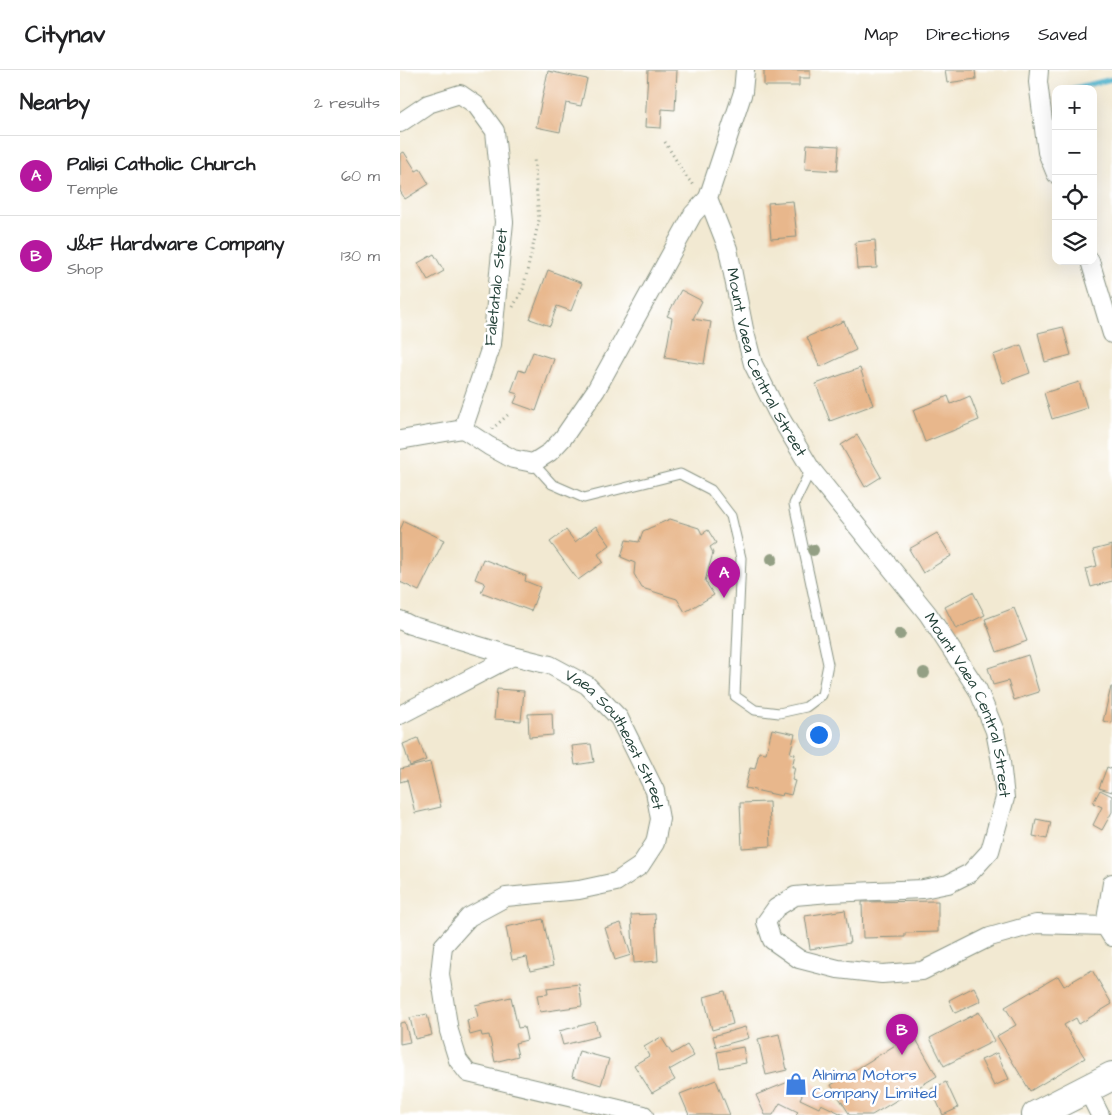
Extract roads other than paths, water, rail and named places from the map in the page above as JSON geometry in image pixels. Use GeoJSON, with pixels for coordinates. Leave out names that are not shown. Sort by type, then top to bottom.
{"type":"FeatureCollection","features":[{"type":"Feature","properties":{"kind":"main road"},"geometry":{"type":"LineString","coordinates":[[1036,1115],[1112,1076]]}},
{"type":"Feature","properties":{"kind":"street"},"geometry":{"type":"LineString","coordinates":[[400,440],[463,429],[513,459],[533,463],[550,452],[564,438],[596,390],[693,214],[708,198],[743,92],[745,70]]}},
{"type":"Feature","properties":{"kind":"street"},"geometry":{"type":"LineString","coordinates":[[1039,70],[1038,82],[1047,152],[1052,164]]}},
{"type":"Feature","properties":{"kind":"street","name":"Faletatalo Steet"},"geometry":{"type":"LineString","coordinates":[[400,123],[428,104],[460,94],[476,105],[495,131],[504,222],[492,344],[463,429]]}},
{"type":"Feature","properties":{"kind":"street","name":"Mount Vaea Central Street"},"geometry":{"type":"LineString","coordinates":[[708,198],[728,249],[753,364],[777,412],[811,469],[928,614],[978,690],[995,731],[1001,762],[1004,798],[990,851],[970,873],[948,884],[923,889],[795,896],[776,908],[766,922],[772,940],[799,959],[838,969],[882,974],[922,971],[990,937],[1036,924],[1108,932]]}},
{"type":"Feature","properties":{"kind":"street"},"geometry":{"type":"LineString","coordinates":[[1091,265],[1112,334]]}},
{"type":"Feature","properties":{"kind":"street","name":"Vaea Southeast Street"},"geometry":{"type":"LineString","coordinates":[[400,620],[410,625],[513,656],[550,664],[587,685],[619,718],[655,791],[660,819],[655,844],[640,866],[616,882],[579,890],[506,897],[469,917],[444,946],[440,974],[449,1032],[458,1060],[468,1072],[644,1115]]}},
{"type":"Feature","properties":{"kind":"street"},"geometry":{"type":"LineString","coordinates":[[400,715],[513,656]]}},
{"type":"Feature","properties":{"kind":"street"},"geometry":{"type":"LineString","coordinates":[[1108,932],[1112,883]]}},
{"type":"Feature","properties":{"kind":"street"},"geometry":{"type":"LineString","coordinates":[[1087,1089],[1100,1115]]}},
{"type":"Feature","properties":{"kind":"lane"},"geometry":{"type":"LineString","coordinates":[[533,463],[552,484],[584,498],[680,474],[711,490],[731,516],[741,558],[735,696],[755,710],[779,713],[806,707],[822,695],[828,664],[794,504],[811,469]]}},
{"type":"Feature","properties":{"kind":"waterway"},"geometry":{"type":"LineString","coordinates":[[1087,85],[1112,79]]}},
{"type":"Feature","properties":{"kind":"place","name":"Palisi Catholic Church"},"geometry":{"type":"Point","coordinates":[724,598]}},
{"type":"Feature","properties":{"kind":"place","name":"J&F Hardware Company"},"geometry":{"type":"Point","coordinates":[902,1055]}},
{"type":"Feature","properties":{"kind":"place","name":"Alnima Motors Company Limited"},"geometry":{"type":"Point","coordinates":[796,1084]}}]}
